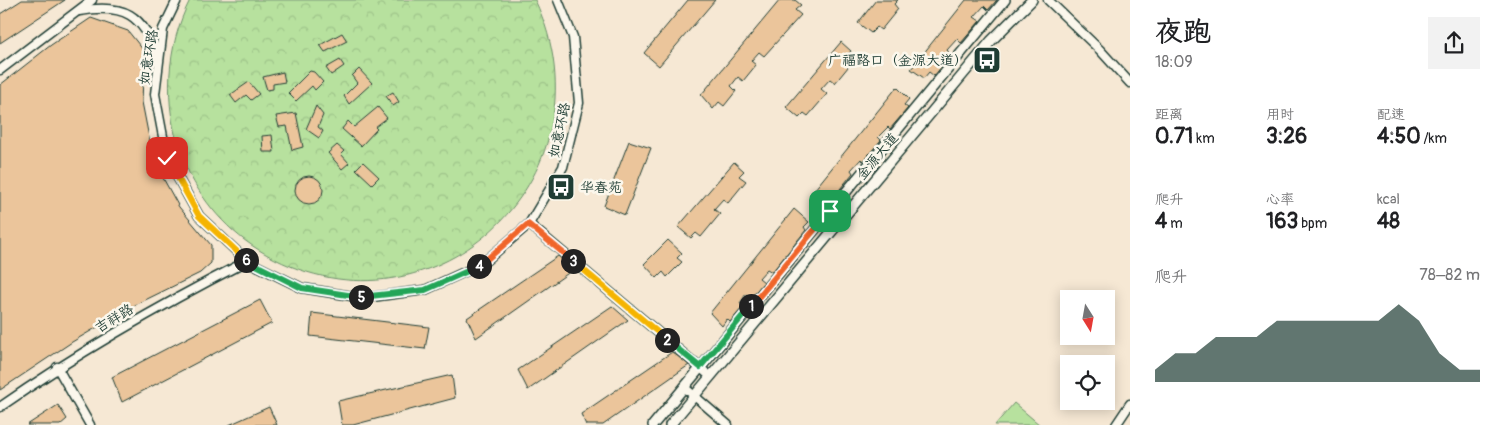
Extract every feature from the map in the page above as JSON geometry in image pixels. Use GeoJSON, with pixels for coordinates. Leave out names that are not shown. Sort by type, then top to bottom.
{"type":"FeatureCollection","features":[{"type":"Feature","properties":{"kind":"street"},"geometry":{"type":"LineString","coordinates":[[0,70],[92,0]]}},
{"type":"Feature","properties":{"kind":"street","name":"如意环路"},"geometry":{"type":"LineString","coordinates":[[177,0],[164,29],[155,94],[167,158],[199,216],[247,261],[302,288],[364,298],[425,290],[482,264],[528,224],[563,167],[579,103],[573,37],[558,0]]}},
{"type":"Feature","properties":{"kind":"street","name":"金源大道"},"geometry":{"type":"LineString","coordinates":[[653,425],[1005,0]]}},
{"type":"Feature","properties":{"kind":"street","name":"金源大道"},"geometry":{"type":"LineString","coordinates":[[670,425],[991,41],[1032,0]]}},
{"type":"Feature","properties":{"kind":"street"},"geometry":{"type":"LineString","coordinates":[[1048,0],[1100,50],[1130,83]]}},
{"type":"Feature","properties":{"kind":"street"},"geometry":{"type":"LineString","coordinates":[[76,11],[102,7],[118,9],[133,17],[143,25],[160,60]]}},
{"type":"Feature","properties":{"kind":"street"},"geometry":{"type":"LineString","coordinates":[[528,224],[710,376]]}},
{"type":"Feature","properties":{"kind":"street","name":"吉祥路"},"geometry":{"type":"LineString","coordinates":[[0,407],[57,367],[151,311],[247,261]]}},
{"type":"Feature","properties":{"kind":"street"},"geometry":{"type":"LineString","coordinates":[[57,367],[90,425]]}},
{"type":"Feature","properties":{"kind":"street"},"geometry":{"type":"LineString","coordinates":[[684,387],[728,425]]}},
{"type":"Feature","properties":{"kind":"street"},"geometry":{"type":"LineString","coordinates":[[1116,425],[1130,404]]}},
{"type":"Feature","properties":{"kind":"green space"},"geometry":{"type":"Polygon","coordinates":[[[190,0],[535,0],[554,66],[551,129],[529,184],[491,230],[442,263],[384,279],[322,276],[259,250],[222,220],[202,196],[187,168],[175,135],[170,96],[172,56],[182,18],[190,0]]]}},
{"type":"Feature","properties":{"kind":"green space"},"geometry":{"type":"Polygon","coordinates":[[[1014,403],[1040,425],[995,425],[1014,403]]]}},
{"type":"Feature","properties":{"kind":"building"},"geometry":{"type":"Polygon","coordinates":[[[22,0],[65,0],[0,43],[0,14],[22,0]]]}},
{"type":"Feature","properties":{"kind":"building"},"geometry":{"type":"Polygon","coordinates":[[[688,0],[715,0],[659,66],[644,53],[688,0]]]}},
{"type":"Feature","properties":{"kind":"building"},"geometry":{"type":"Polygon","coordinates":[[[780,0],[795,0],[801,5],[795,10],[801,15],[764,56],[759,52],[751,61],[756,65],[743,81],[738,77],[731,86],[736,91],[724,106],[719,102],[713,109],[701,95],[780,0]]]}},
{"type":"Feature","properties":{"kind":"building"},"geometry":{"type":"Polygon","coordinates":[[[876,0],[898,0],[894,4],[898,9],[881,30],[877,27],[871,33],[858,23],[876,0]]]}},
{"type":"Feature","properties":{"kind":"building"},"geometry":{"type":"Polygon","coordinates":[[[966,0],[997,0],[988,10],[984,6],[974,17],[980,21],[961,43],[957,39],[947,50],[951,55],[934,76],[929,72],[924,78],[911,69],[966,0]]]}},
{"type":"Feature","properties":{"kind":"building"},"geometry":{"type":"Polygon","coordinates":[[[91,18],[128,31],[144,51],[142,102],[151,148],[163,178],[179,207],[211,245],[211,263],[200,273],[135,305],[72,342],[0,390],[0,85],[51,45],[91,18]]]}},
{"type":"Feature","properties":{"kind":"building"},"geometry":{"type":"Polygon","coordinates":[[[342,33],[347,41],[325,52],[320,45],[342,33]]]}},
{"type":"Feature","properties":{"kind":"building"},"geometry":{"type":"Polygon","coordinates":[[[841,42],[851,51],[847,56],[853,61],[835,83],[830,79],[821,89],[827,94],[808,116],[804,113],[799,118],[786,107],[841,42]]]}},
{"type":"Feature","properties":{"kind":"building"},"geometry":{"type":"Polygon","coordinates":[[[340,60],[344,66],[331,75],[326,68],[340,60]]]}},
{"type":"Feature","properties":{"kind":"building"},"geometry":{"type":"Polygon","coordinates":[[[359,69],[372,83],[349,104],[344,96],[357,83],[352,76],[359,69]]]}},
{"type":"Feature","properties":{"kind":"building"},"geometry":{"type":"Polygon","coordinates":[[[310,71],[314,72],[323,82],[315,90],[312,86],[296,101],[288,93],[310,71]]]}},
{"type":"Feature","properties":{"kind":"building"},"geometry":{"type":"Polygon","coordinates":[[[283,72],[285,82],[273,84],[273,89],[267,90],[263,77],[283,72]]]}},
{"type":"Feature","properties":{"kind":"building"},"geometry":{"type":"Polygon","coordinates":[[[249,82],[259,94],[251,100],[246,95],[236,103],[230,95],[249,82]]]}},
{"type":"Feature","properties":{"kind":"building"},"geometry":{"type":"Polygon","coordinates":[[[897,87],[909,99],[904,105],[908,108],[890,129],[888,127],[878,137],[881,140],[863,161],[861,159],[851,170],[853,173],[836,194],[834,193],[828,199],[815,189],[897,87]]]}},
{"type":"Feature","properties":{"kind":"building"},"geometry":{"type":"Polygon","coordinates":[[[393,92],[399,102],[393,106],[386,96],[393,92]]]}},
{"type":"Feature","properties":{"kind":"building"},"geometry":{"type":"Polygon","coordinates":[[[316,106],[323,115],[318,127],[323,131],[319,138],[306,129],[316,106]]]}},
{"type":"Feature","properties":{"kind":"building"},"geometry":{"type":"Polygon","coordinates":[[[378,107],[387,118],[375,127],[377,129],[361,146],[342,129],[348,121],[354,127],[378,107]]]}},
{"type":"Feature","properties":{"kind":"building"},"geometry":{"type":"Polygon","coordinates":[[[296,113],[303,147],[292,150],[287,126],[279,127],[276,116],[296,113]]]}},
{"type":"Feature","properties":{"kind":"building"},"geometry":{"type":"Polygon","coordinates":[[[272,135],[274,152],[263,152],[262,136],[272,135]]]}},
{"type":"Feature","properties":{"kind":"building"},"geometry":{"type":"Polygon","coordinates":[[[629,141],[651,148],[625,215],[604,206],[629,141]]]}},
{"type":"Feature","properties":{"kind":"building"},"geometry":{"type":"Polygon","coordinates":[[[337,145],[344,151],[341,154],[349,163],[342,169],[328,153],[337,145]]]}},
{"type":"Feature","properties":{"kind":"building"},"geometry":{"type":"Polygon","coordinates":[[[363,162],[379,177],[372,184],[356,169],[363,162]]]}},
{"type":"Feature","properties":{"kind":"building"},"geometry":{"type":"Polygon","coordinates":[[[734,162],[744,171],[739,176],[746,181],[728,203],[723,199],[714,209],[720,214],[701,237],[696,233],[691,238],[678,227],[734,162]]]}},
{"type":"Feature","properties":{"kind":"building"},"geometry":{"type":"Polygon","coordinates":[[[309,176],[319,180],[323,190],[319,200],[309,204],[299,200],[295,190],[299,180],[309,176]]]}},
{"type":"Feature","properties":{"kind":"building"},"geometry":{"type":"Polygon","coordinates":[[[794,209],[809,222],[804,227],[806,230],[772,272],[767,269],[759,278],[764,282],[751,297],[746,294],[740,303],[743,307],[730,322],[727,319],[722,326],[710,313],[794,209]]]}},
{"type":"Feature","properties":{"kind":"building"},"geometry":{"type":"Polygon","coordinates":[[[668,240],[682,253],[677,258],[682,262],[667,277],[663,272],[657,278],[644,264],[668,240]]]}},
{"type":"Feature","properties":{"kind":"building"},"geometry":{"type":"Polygon","coordinates":[[[558,256],[574,269],[476,338],[467,318],[558,256]]]}},
{"type":"Feature","properties":{"kind":"building"},"geometry":{"type":"Polygon","coordinates":[[[260,300],[272,323],[122,402],[112,377],[260,300]]]}},
{"type":"Feature","properties":{"kind":"building"},"geometry":{"type":"Polygon","coordinates":[[[612,306],[628,320],[528,390],[518,370],[612,306]]]}},
{"type":"Feature","properties":{"kind":"building"},"geometry":{"type":"Polygon","coordinates":[[[312,313],[429,327],[425,349],[310,336],[312,313]]]}},
{"type":"Feature","properties":{"kind":"building"},"geometry":{"type":"Polygon","coordinates":[[[672,352],[689,365],[603,425],[586,425],[581,414],[672,352]]]}},
{"type":"Feature","properties":{"kind":"building"},"geometry":{"type":"Polygon","coordinates":[[[452,375],[455,398],[353,425],[342,425],[338,401],[452,375]]]}},
{"type":"Feature","properties":{"kind":"building"},"geometry":{"type":"Polygon","coordinates":[[[58,405],[67,419],[60,425],[27,425],[58,405]]]}},
{"type":"Feature","properties":{"kind":"building"},"geometry":{"type":"Polygon","coordinates":[[[269,407],[277,425],[229,425],[269,407]]]}},
{"type":"Feature","properties":{"kind":"place","name":"广福路口（金源大道）"},"geometry":{"type":"Point","coordinates":[987,60]}},
{"type":"Feature","properties":{"kind":"place","name":"华春苑"},"geometry":{"type":"Point","coordinates":[561,187]}},
{"type":"Feature","properties":{"kind":"route"},"geometry":{"type":"LineString","coordinates":[[167,158],[199,216],[247,261],[302,288],[364,298],[425,290],[482,264],[528,224],[700,367],[830,211]]}}]}
